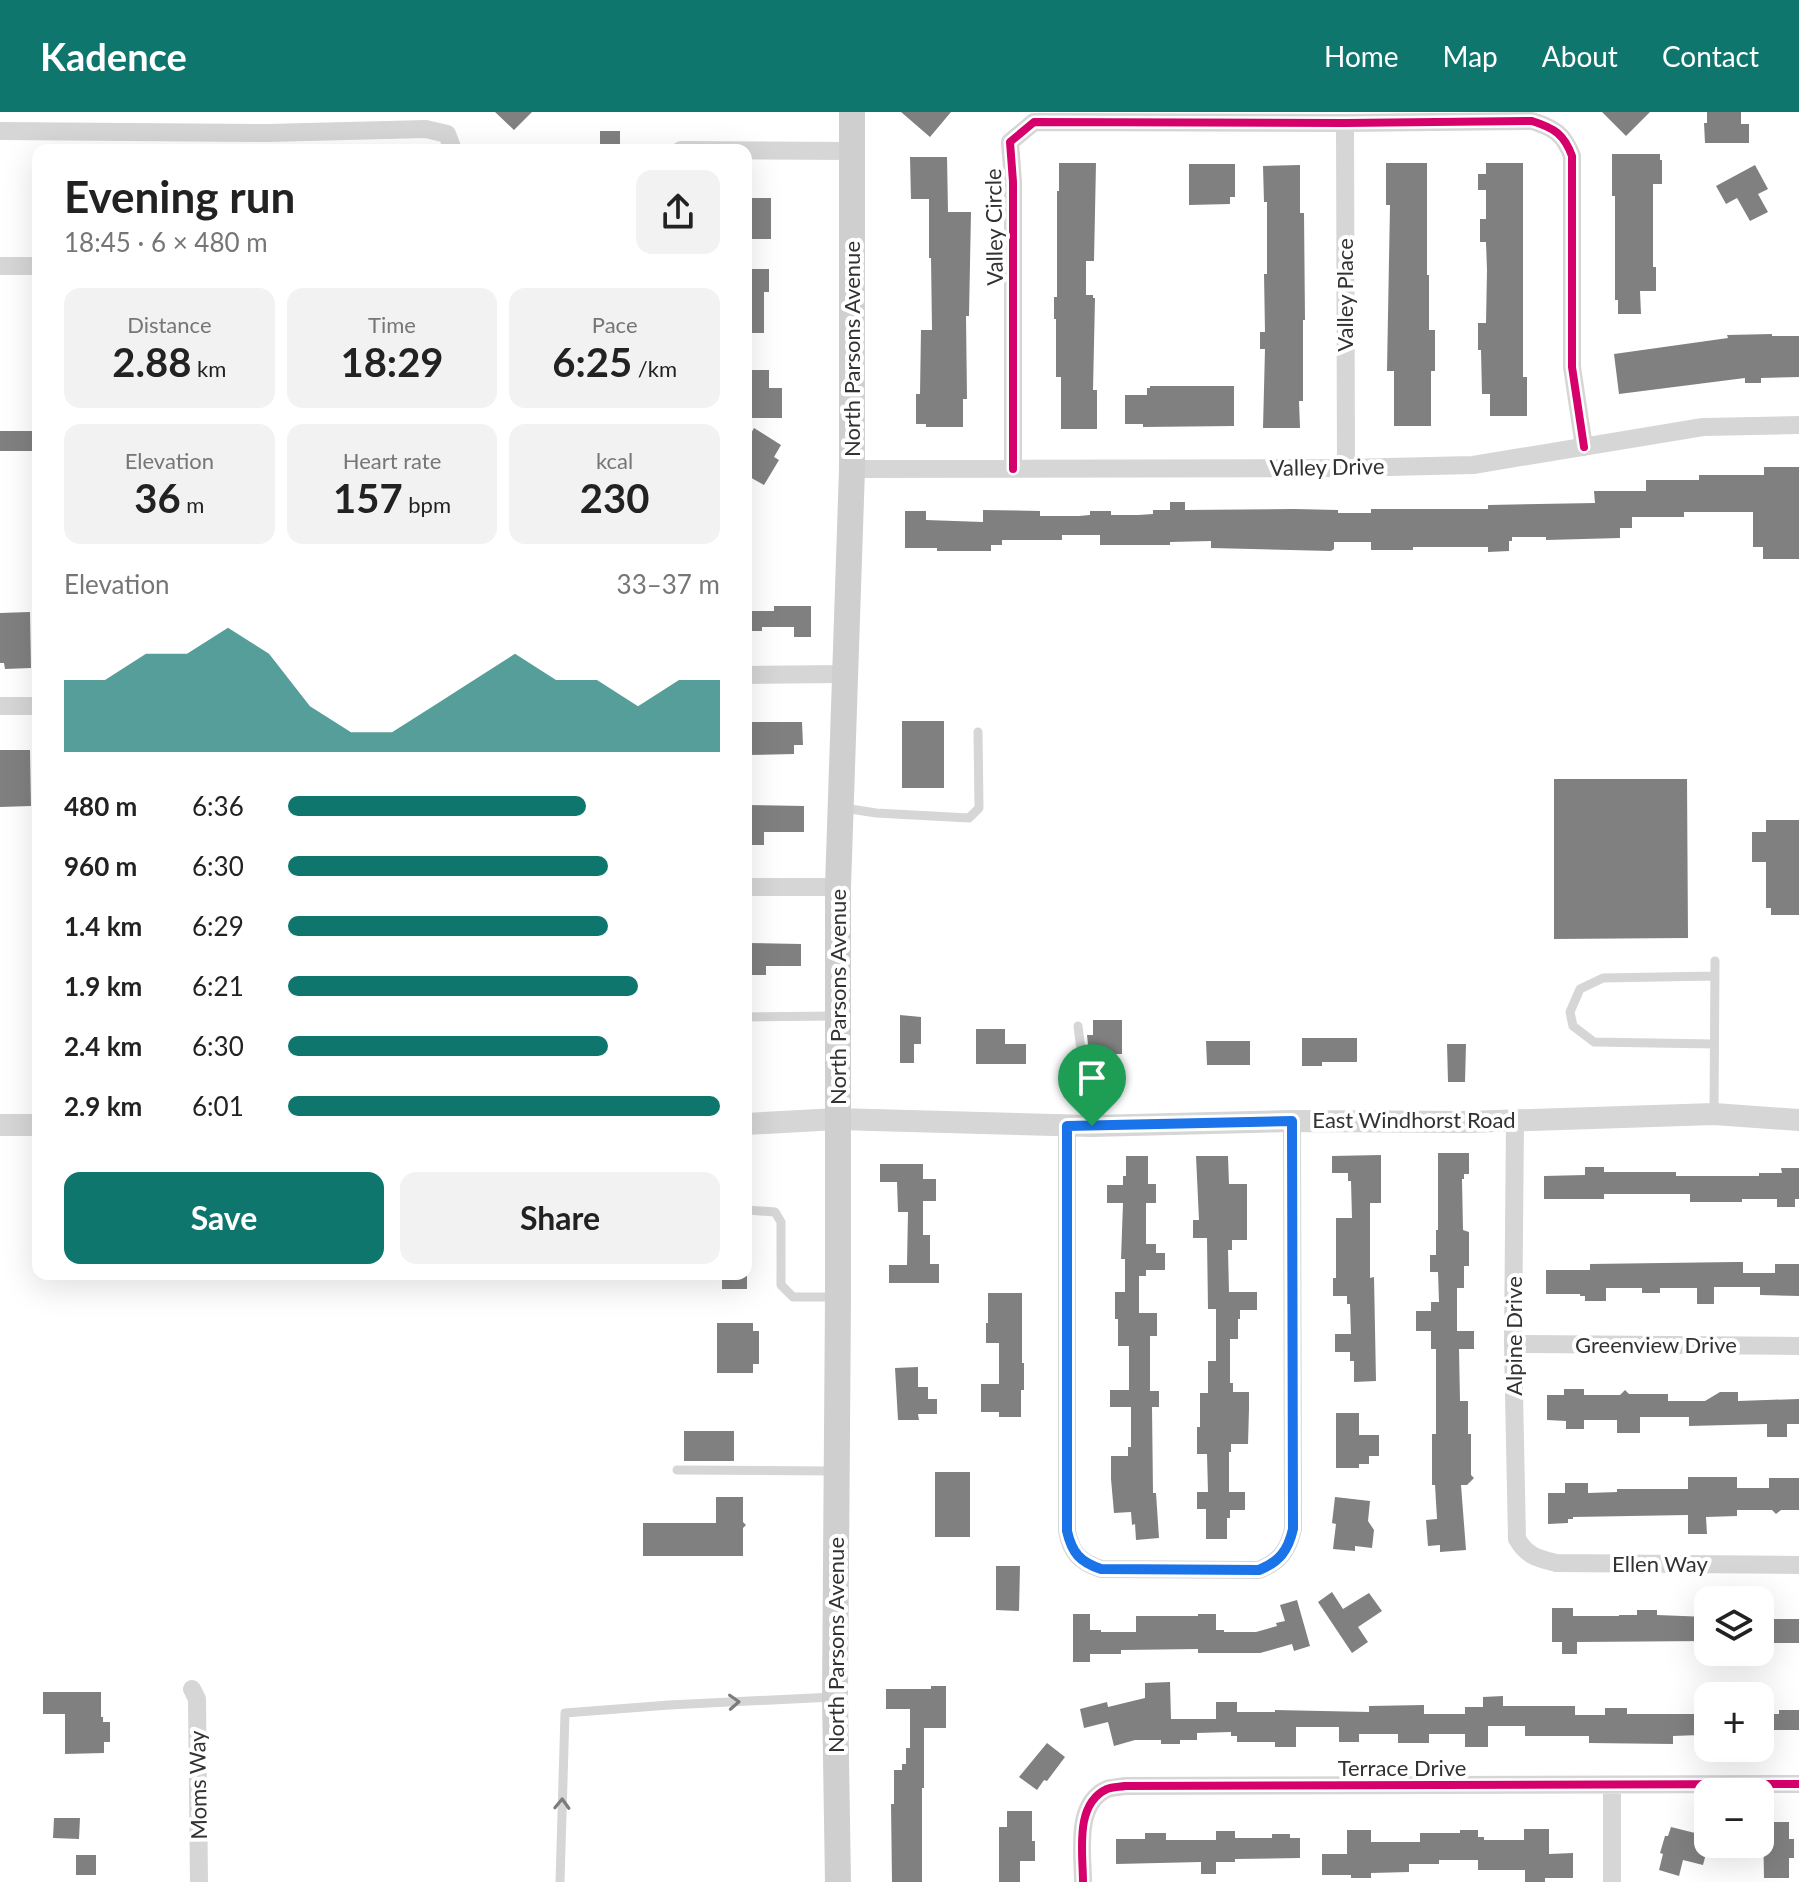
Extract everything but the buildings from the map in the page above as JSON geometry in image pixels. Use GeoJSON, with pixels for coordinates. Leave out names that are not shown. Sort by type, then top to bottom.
{"type":"FeatureCollection","features":[{"type":"Feature","properties":{"kind":"main road","name":"North Parsons Avenue"},"geometry":{"type":"LineString","coordinates":[[838,1882],[835,1697],[838,887],[852,469],[852,112]]}},
{"type":"Feature","properties":{"kind":"street","name":"Valley Circle"},"geometry":{"type":"LineString","coordinates":[[1013,469],[1013,182],[1010,142],[1034,122],[1532,121],[1547,125],[1567,143],[1572,156],[1572,367],[1584,447]]}},
{"type":"Feature","properties":{"kind":"street","name":"Valley Place"},"geometry":{"type":"LineString","coordinates":[[1345,123],[1346,468]]}},
{"type":"Feature","properties":{"kind":"street"},"geometry":{"type":"LineString","coordinates":[[0,131],[268,133],[426,129],[447,134],[451,144]]}},
{"type":"Feature","properties":{"kind":"street"},"geometry":{"type":"LineString","coordinates":[[752,150],[852,151]]}},
{"type":"Feature","properties":{"kind":"street"},"geometry":{"type":"LineString","coordinates":[[0,266],[32,266]]}},
{"type":"Feature","properties":{"kind":"street","name":"Valley Drive"},"geometry":{"type":"LineString","coordinates":[[852,469],[1473,465],[1703,427],[1799,425]]}},
{"type":"Feature","properties":{"kind":"street"},"geometry":{"type":"LineString","coordinates":[[752,675],[845,674]]}},
{"type":"Feature","properties":{"kind":"street"},"geometry":{"type":"LineString","coordinates":[[0,706],[32,706]]}},
{"type":"Feature","properties":{"kind":"street"},"geometry":{"type":"LineString","coordinates":[[752,887],[838,887]]}},
{"type":"Feature","properties":{"kind":"street","name":"East Windhorst Road"},"geometry":{"type":"LineString","coordinates":[[752,1124],[837,1119],[1092,1126],[1292,1121],[1468,1122],[1714,1114],[1799,1120]]}},
{"type":"Feature","properties":{"kind":"street","name":"Alpine Drive"},"geometry":{"type":"LineString","coordinates":[[1515,1120],[1515,1526],[1517,1539],[1524,1550]]}},
{"type":"Feature","properties":{"kind":"street"},"geometry":{"type":"LineString","coordinates":[[1067,1126],[1067,1531],[1070,1545],[1088,1565],[1101,1569],[1259,1570],[1271,1566],[1282,1556],[1293,1529],[1292,1121]]}},
{"type":"Feature","properties":{"kind":"street"},"geometry":{"type":"LineString","coordinates":[[0,1125],[32,1125]]}},
{"type":"Feature","properties":{"kind":"street","name":"Greenview Drive"},"geometry":{"type":"LineString","coordinates":[[1513,1344],[1799,1346]]}},
{"type":"Feature","properties":{"kind":"street","name":"Ellen Way"},"geometry":{"type":"LineString","coordinates":[[1524,1550],[1538,1559],[1556,1563],[1799,1565]]}},
{"type":"Feature","properties":{"kind":"street","name":"Moms Way"},"geometry":{"type":"LineString","coordinates":[[192,1689],[197,1699],[199,1882]]}},
{"type":"Feature","properties":{"kind":"street","name":"Terrace Drive"},"geometry":{"type":"LineString","coordinates":[[1083,1882],[1086,1813],[1095,1797],[1108,1788],[1799,1784]]}},
{"type":"Feature","properties":{"kind":"street"},"geometry":{"type":"LineString","coordinates":[[1612,1786],[1612,1882]]}},
{"type":"Feature","properties":{"kind":"lane"},"geometry":{"type":"LineString","coordinates":[[841,807],[876,813],[969,818],[979,808],[978,732]]}},
{"type":"Feature","properties":{"kind":"lane"},"geometry":{"type":"LineString","coordinates":[[1714,1114],[1715,961]]}},
{"type":"Feature","properties":{"kind":"lane"},"geometry":{"type":"LineString","coordinates":[[1714,1044],[1594,1042],[1573,1026],[1570,1012],[1580,989],[1603,978],[1715,976]]}},
{"type":"Feature","properties":{"kind":"lane"},"geometry":{"type":"LineString","coordinates":[[752,1017],[838,1016]]}},
{"type":"Feature","properties":{"kind":"lane"},"geometry":{"type":"LineString","coordinates":[[1078,1026],[1083,1066],[1089,1083],[1092,1126]]}},
{"type":"Feature","properties":{"kind":"lane"},"geometry":{"type":"LineString","coordinates":[[752,1210],[775,1212],[781,1222],[781,1285],[793,1297],[838,1297]]}},
{"type":"Feature","properties":{"kind":"lane"},"geometry":{"type":"LineString","coordinates":[[677,1470],[836,1471]]}},
{"type":"Feature","properties":{"kind":"lane"},"geometry":{"type":"LineString","coordinates":[[560,1882],[565,1713],[835,1697]]}},
{"type":"Feature","properties":{"kind":"cycle path"},"geometry":{"type":"LineString","coordinates":[[1013,469],[1013,182],[1010,142],[1034,122],[1532,121],[1552,129],[1562,137],[1572,156],[1572,367],[1584,447]]}},
{"type":"Feature","properties":{"kind":"cycle path"},"geometry":{"type":"LineString","coordinates":[[1067,1126],[1067,1531],[1071,1545],[1082,1560],[1101,1569],[1259,1570],[1282,1555],[1293,1529],[1292,1121]]}},
{"type":"Feature","properties":{"kind":"cycle path"},"geometry":{"type":"LineString","coordinates":[[1083,1882],[1085,1817],[1096,1796],[1114,1787],[1799,1784]]}},
{"type":"Feature","properties":{"kind":"route"},"geometry":{"type":"LineString","coordinates":[[1292,1121],[1293,1529],[1289,1545],[1271,1566],[1259,1570],[1101,1569],[1088,1565],[1070,1545],[1067,1531],[1067,1126],[1092,1126],[1292,1121]]}}]}
